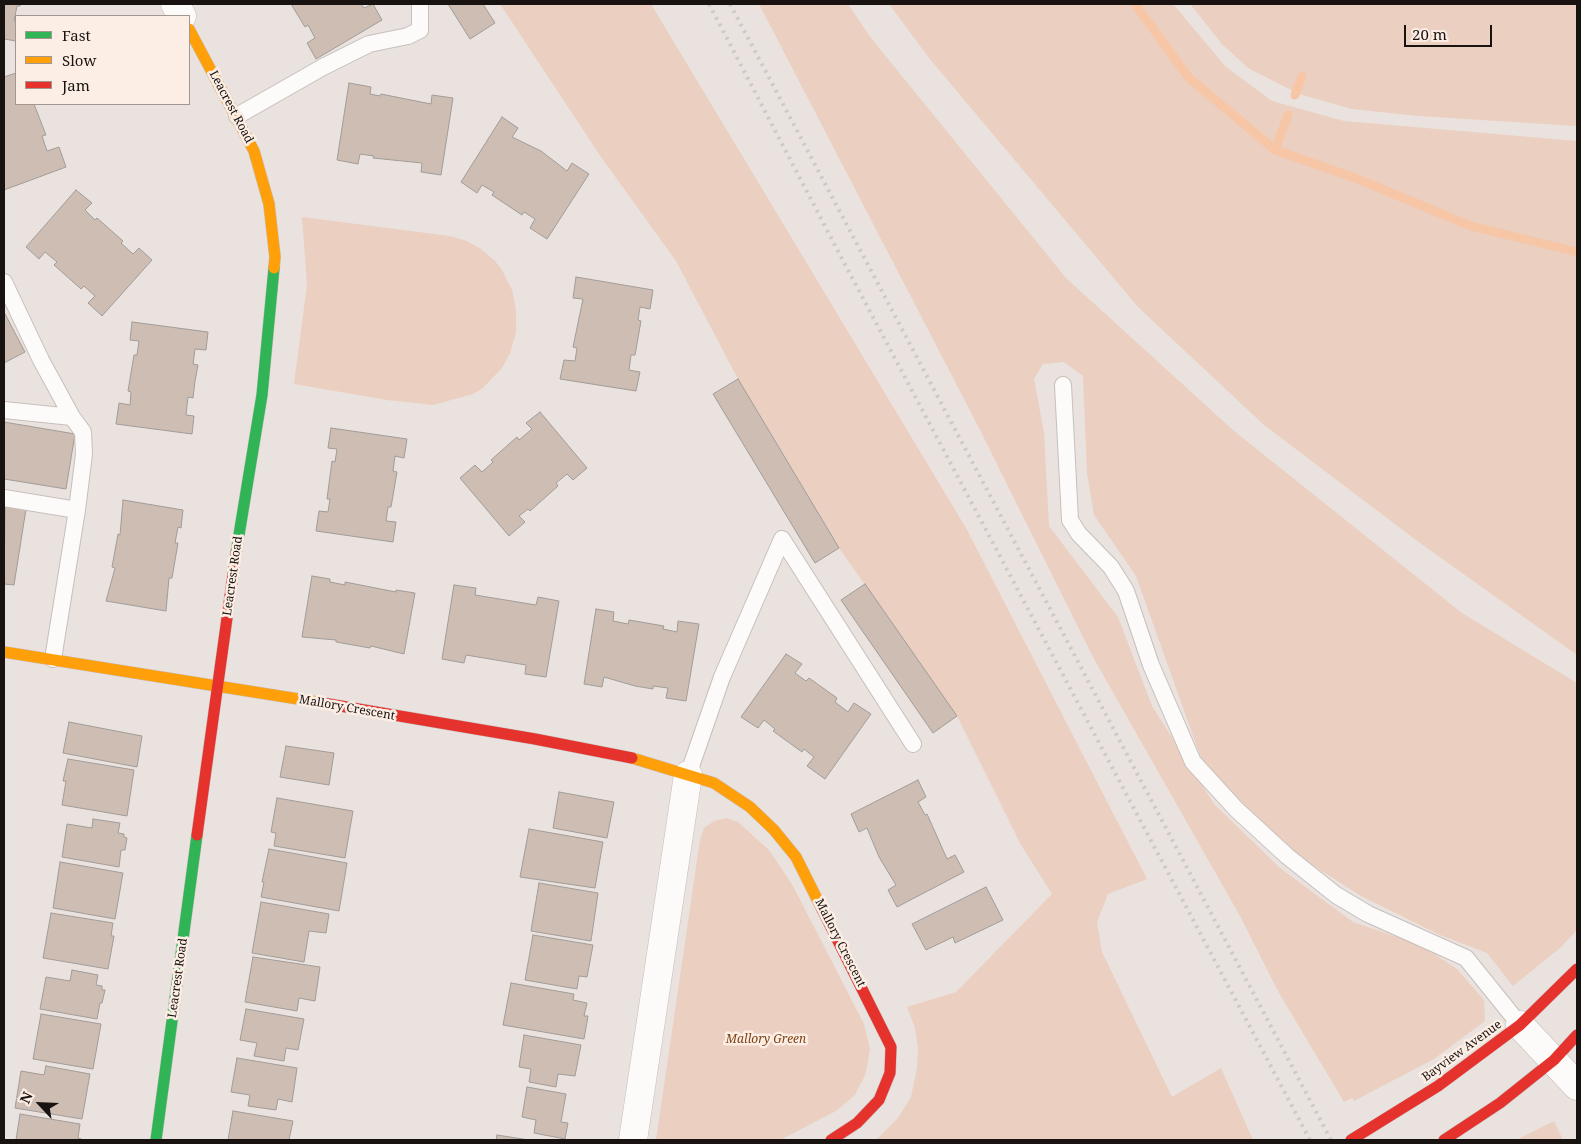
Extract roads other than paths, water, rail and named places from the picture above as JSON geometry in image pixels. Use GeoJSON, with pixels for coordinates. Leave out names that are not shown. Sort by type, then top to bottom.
{"type":"FeatureCollection","features":[{"type":"Feature","properties":{"kind":"street"},"geometry":{"type":"LineString","coordinates":[[175,4],[181,15]]}},
{"type":"Feature","properties":{"kind":"street","name":"Leacrest Road"},"geometry":{"type":"LineString","coordinates":[[156,1140],[232,582],[262,395],[275,257],[269,204],[254,152],[237,116],[190,31]]}},
{"type":"Feature","properties":{"kind":"street","name":"Mallory Crescent"},"geometry":{"type":"LineString","coordinates":[[4,652],[219,686],[535,740],[641,760],[714,783],[750,807],[774,830],[796,857],[889,1042],[892,1059],[890,1073],[879,1100],[857,1123],[831,1140]]}},
{"type":"Feature","properties":{"kind":"street"},"geometry":{"type":"LineString","coordinates":[[633,1140],[688,775]]}},
{"type":"Feature","properties":{"kind":"street","name":"Bayview Avenue"},"geometry":{"type":"LineString","coordinates":[[1351,1140],[1438,1086],[1520,1025],[1577,969]]}},
{"type":"Feature","properties":{"kind":"street"},"geometry":{"type":"LineString","coordinates":[[1520,1025],[1577,1086]]}},
{"type":"Feature","properties":{"kind":"street"},"geometry":{"type":"LineString","coordinates":[[1444,1140],[1500,1103],[1554,1060],[1577,1035]]}},
{"type":"Feature","properties":{"kind":"lane"},"geometry":{"type":"LineString","coordinates":[[237,116],[369,44],[408,36],[420,30],[420,4]]}},
{"type":"Feature","properties":{"kind":"lane"},"geometry":{"type":"LineString","coordinates":[[4,282],[72,417],[83,432],[84,454],[78,510],[53,660]]}},
{"type":"Feature","properties":{"kind":"lane"},"geometry":{"type":"LineString","coordinates":[[1063,385],[1070,520],[1079,534],[1111,567],[1126,591],[1151,665],[1193,762],[1236,808],[1287,856],[1336,895],[1368,914],[1466,958],[1520,1025]]}},
{"type":"Feature","properties":{"kind":"lane"},"geometry":{"type":"LineString","coordinates":[[4,410],[72,417]]}},
{"type":"Feature","properties":{"kind":"lane"},"geometry":{"type":"LineString","coordinates":[[4,498],[78,510]]}},
{"type":"Feature","properties":{"kind":"lane"},"geometry":{"type":"LineString","coordinates":[[688,775],[722,677],[782,539],[913,744]]}},
{"type":"Feature","properties":{"kind":"waterway"},"geometry":{"type":"LineString","coordinates":[[1135,4],[1188,77],[1275,150],[1355,178],[1471,226],[1577,252]]}},
{"type":"Feature","properties":{"kind":"waterway"},"geometry":{"type":"LineString","coordinates":[[1295,95],[1302,76]]}},
{"type":"Feature","properties":{"kind":"waterway"},"geometry":{"type":"LineString","coordinates":[[1275,150],[1288,115]]}},
{"type":"Feature","properties":{"kind":"railway"},"geometry":{"type":"LineString","coordinates":[[709,4],[840,255],[1310,1140]]}},
{"type":"Feature","properties":{"kind":"railway"},"geometry":{"type":"LineString","coordinates":[[730,4],[1331,1140]]}},
{"type":"Feature","properties":{"kind":"park label","name":"Mallory Green"},"geometry":{"type":"Point","coordinates":[766,1040]}}]}
